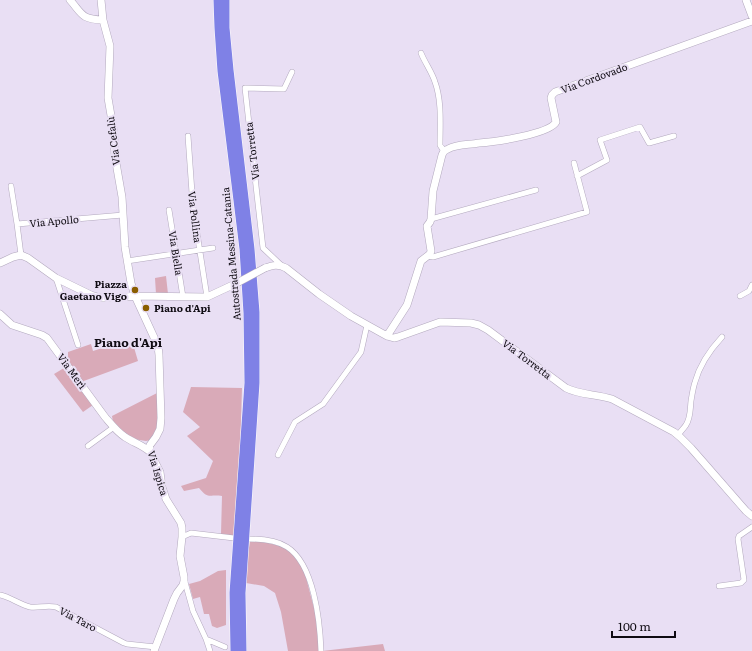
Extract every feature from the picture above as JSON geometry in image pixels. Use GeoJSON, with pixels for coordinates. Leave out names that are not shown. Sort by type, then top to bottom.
{"type":"FeatureCollection","features":[{"type":"Feature","properties":{"kind":"highway","name":"Autostrada Messina-Catania"},"geometry":{"type":"LineString","coordinates":[[218,0],[221,64],[244,249],[248,312],[249,383],[234,593],[235,651]]}},
{"type":"Feature","properties":{"kind":"highway","name":"Autostrada Messina-Catania"},"geometry":{"type":"LineString","coordinates":[[225,0],[229,70],[250,249],[255,319],[255,383],[241,593],[242,651]]}},
{"type":"Feature","properties":{"kind":"street"},"geometry":{"type":"LineString","coordinates":[[70,0],[83,16],[95,20],[103,20]]}},
{"type":"Feature","properties":{"kind":"street","name":"Via Cefalù"},"geometry":{"type":"LineString","coordinates":[[101,0],[103,20],[110,46],[108,98],[114,133],[114,150],[122,197],[125,247],[131,283]]}},
{"type":"Feature","properties":{"kind":"street"},"geometry":{"type":"LineString","coordinates":[[746,0],[752,16]]}},
{"type":"Feature","properties":{"kind":"street","name":"Via Cordovado"},"geometry":{"type":"LineString","coordinates":[[444,151],[454,146],[534,134],[554,126],[556,122],[551,98],[555,92],[752,21]]}},
{"type":"Feature","properties":{"kind":"street"},"geometry":{"type":"LineString","coordinates":[[387,336],[407,305],[421,262],[430,254],[431,251],[427,226],[431,219],[433,191],[444,151],[440,145],[438,90],[435,80],[421,53]]}},
{"type":"Feature","properties":{"kind":"street","name":"Via Torretta"},"geometry":{"type":"LineString","coordinates":[[292,72],[284,89],[245,88],[263,248],[281,265],[318,294],[351,316],[387,336],[394,338],[398,337],[440,322],[471,323],[479,325],[488,330],[566,388],[573,391],[612,399],[678,435],[692,448],[752,516]]}},
{"type":"Feature","properties":{"kind":"street"},"geometry":{"type":"LineString","coordinates":[[577,176],[607,160],[600,140],[640,127],[649,143],[674,136]]}},
{"type":"Feature","properties":{"kind":"street","name":"Via Pollina"},"geometry":{"type":"LineString","coordinates":[[188,136],[192,206],[207,297]]}},
{"type":"Feature","properties":{"kind":"street"},"geometry":{"type":"LineString","coordinates":[[428,256],[433,257],[587,212],[574,163]]}},
{"type":"Feature","properties":{"kind":"street"},"geometry":{"type":"LineString","coordinates":[[11,186],[17,224]]}},
{"type":"Feature","properties":{"kind":"street"},"geometry":{"type":"LineString","coordinates":[[431,219],[536,190]]}},
{"type":"Feature","properties":{"kind":"street","name":"Via Biella"},"geometry":{"type":"LineString","coordinates":[[169,210],[183,297]]}},
{"type":"Feature","properties":{"kind":"street","name":"Via Apollo"},"geometry":{"type":"LineString","coordinates":[[21,255],[17,224],[123,215]]}},
{"type":"Feature","properties":{"kind":"street"},"geometry":{"type":"LineString","coordinates":[[127,261],[213,248]]}},
{"type":"Feature","properties":{"kind":"street"},"geometry":{"type":"LineString","coordinates":[[0,263],[21,255],[28,258],[56,278],[91,295],[101,298],[135,296],[207,297],[265,268],[273,265],[281,265]]}},
{"type":"Feature","properties":{"kind":"street"},"geometry":{"type":"LineString","coordinates":[[56,278],[78,345]]}},
{"type":"Feature","properties":{"kind":"street","name":"Via Ispica"},"geometry":{"type":"LineString","coordinates":[[131,283],[135,296],[154,335],[160,356],[160,429],[151,446],[160,472],[162,487],[166,499],[181,523],[182,537],[180,556],[184,581],[193,612],[210,651]]}},
{"type":"Feature","properties":{"kind":"street"},"geometry":{"type":"LineString","coordinates":[[740,296],[748,291],[752,285]]}},
{"type":"Feature","properties":{"kind":"street","name":"Via Merì"},"geometry":{"type":"LineString","coordinates":[[0,314],[12,325],[47,338],[114,427],[121,434],[133,441],[141,445],[151,446]]}},
{"type":"Feature","properties":{"kind":"street"},"geometry":{"type":"LineString","coordinates":[[278,455],[295,422],[323,404],[361,352],[368,325]]}},
{"type":"Feature","properties":{"kind":"street"},"geometry":{"type":"LineString","coordinates":[[678,435],[686,425],[690,415],[691,402],[698,374],[711,348],[722,337]]}},
{"type":"Feature","properties":{"kind":"street"},"geometry":{"type":"LineString","coordinates":[[88,446],[114,427]]}},
{"type":"Feature","properties":{"kind":"street"},"geometry":{"type":"LineString","coordinates":[[133,441],[146,443],[151,446]]}},
{"type":"Feature","properties":{"kind":"street"},"geometry":{"type":"LineString","coordinates":[[719,586],[741,584],[744,580],[738,539],[739,536],[752,527]]}},
{"type":"Feature","properties":{"kind":"street"},"geometry":{"type":"LineString","coordinates":[[182,528],[192,534]]}},
{"type":"Feature","properties":{"kind":"street"},"geometry":{"type":"LineString","coordinates":[[182,537],[192,534],[234,538]]}},
{"type":"Feature","properties":{"kind":"street"},"geometry":{"type":"LineString","coordinates":[[248,539],[260,539],[282,544],[294,552],[300,559],[309,576],[317,611],[321,651]]}},
{"type":"Feature","properties":{"kind":"street"},"geometry":{"type":"LineString","coordinates":[[155,649],[174,599],[184,581]]}},
{"type":"Feature","properties":{"kind":"street","name":"Via Taro"},"geometry":{"type":"LineString","coordinates":[[0,595],[19,604],[39,608],[51,606],[56,607],[124,643],[155,649]]}},
{"type":"Feature","properties":{"kind":"street"},"geometry":{"type":"LineString","coordinates":[[206,639],[225,647]]}},
{"type":"Feature","properties":{"kind":"shaded area"},"geometry":{"type":"Polygon","coordinates":[[[166,276],[168,294],[156,294],[155,278],[166,276]]]}},
{"type":"Feature","properties":{"kind":"shaded area"},"geometry":{"type":"Polygon","coordinates":[[[127,340],[133,344],[138,361],[81,382],[68,363],[68,352],[91,344],[93,351],[127,340]]]}},
{"type":"Feature","properties":{"kind":"shaded area"},"geometry":{"type":"Polygon","coordinates":[[[64,368],[93,405],[83,412],[54,374],[64,368]]]}},
{"type":"Feature","properties":{"kind":"shaded area"},"geometry":{"type":"Polygon","coordinates":[[[191,387],[242,388],[239,484],[234,536],[221,534],[222,496],[209,496],[202,492],[199,488],[184,491],[181,486],[206,478],[213,461],[187,436],[200,427],[183,412],[191,387]]]}},
{"type":"Feature","properties":{"kind":"shaded area"},"geometry":{"type":"Polygon","coordinates":[[[159,392],[159,424],[151,440],[146,441],[133,439],[125,435],[113,422],[112,416],[159,392]]]}},
{"type":"Feature","properties":{"kind":"shaded area"},"geometry":{"type":"Polygon","coordinates":[[[250,541],[265,542],[283,547],[290,552],[304,570],[315,612],[318,633],[318,651],[288,651],[281,612],[275,593],[264,586],[246,583],[246,567],[250,541]]]}},
{"type":"Feature","properties":{"kind":"shaded area"},"geometry":{"type":"Polygon","coordinates":[[[226,570],[226,625],[217,628],[212,626],[209,614],[204,614],[200,597],[193,599],[189,584],[200,581],[218,571],[226,570]]]}},
{"type":"Feature","properties":{"kind":"shaded area"},"geometry":{"type":"Polygon","coordinates":[[[383,644],[385,651],[322,651],[383,644]]]}},
{"type":"Feature","properties":{"kind":"place","name":"Piazza Gaetano Vigo"},"geometry":{"type":"Point","coordinates":[135,290]}},
{"type":"Feature","properties":{"kind":"place","name":"Piano d'Api"},"geometry":{"type":"Point","coordinates":[146,308]}},
{"type":"Feature","properties":{"kind":"district","name":"Piano d'Api"},"geometry":{"type":"Point","coordinates":[128,343]}}]}
